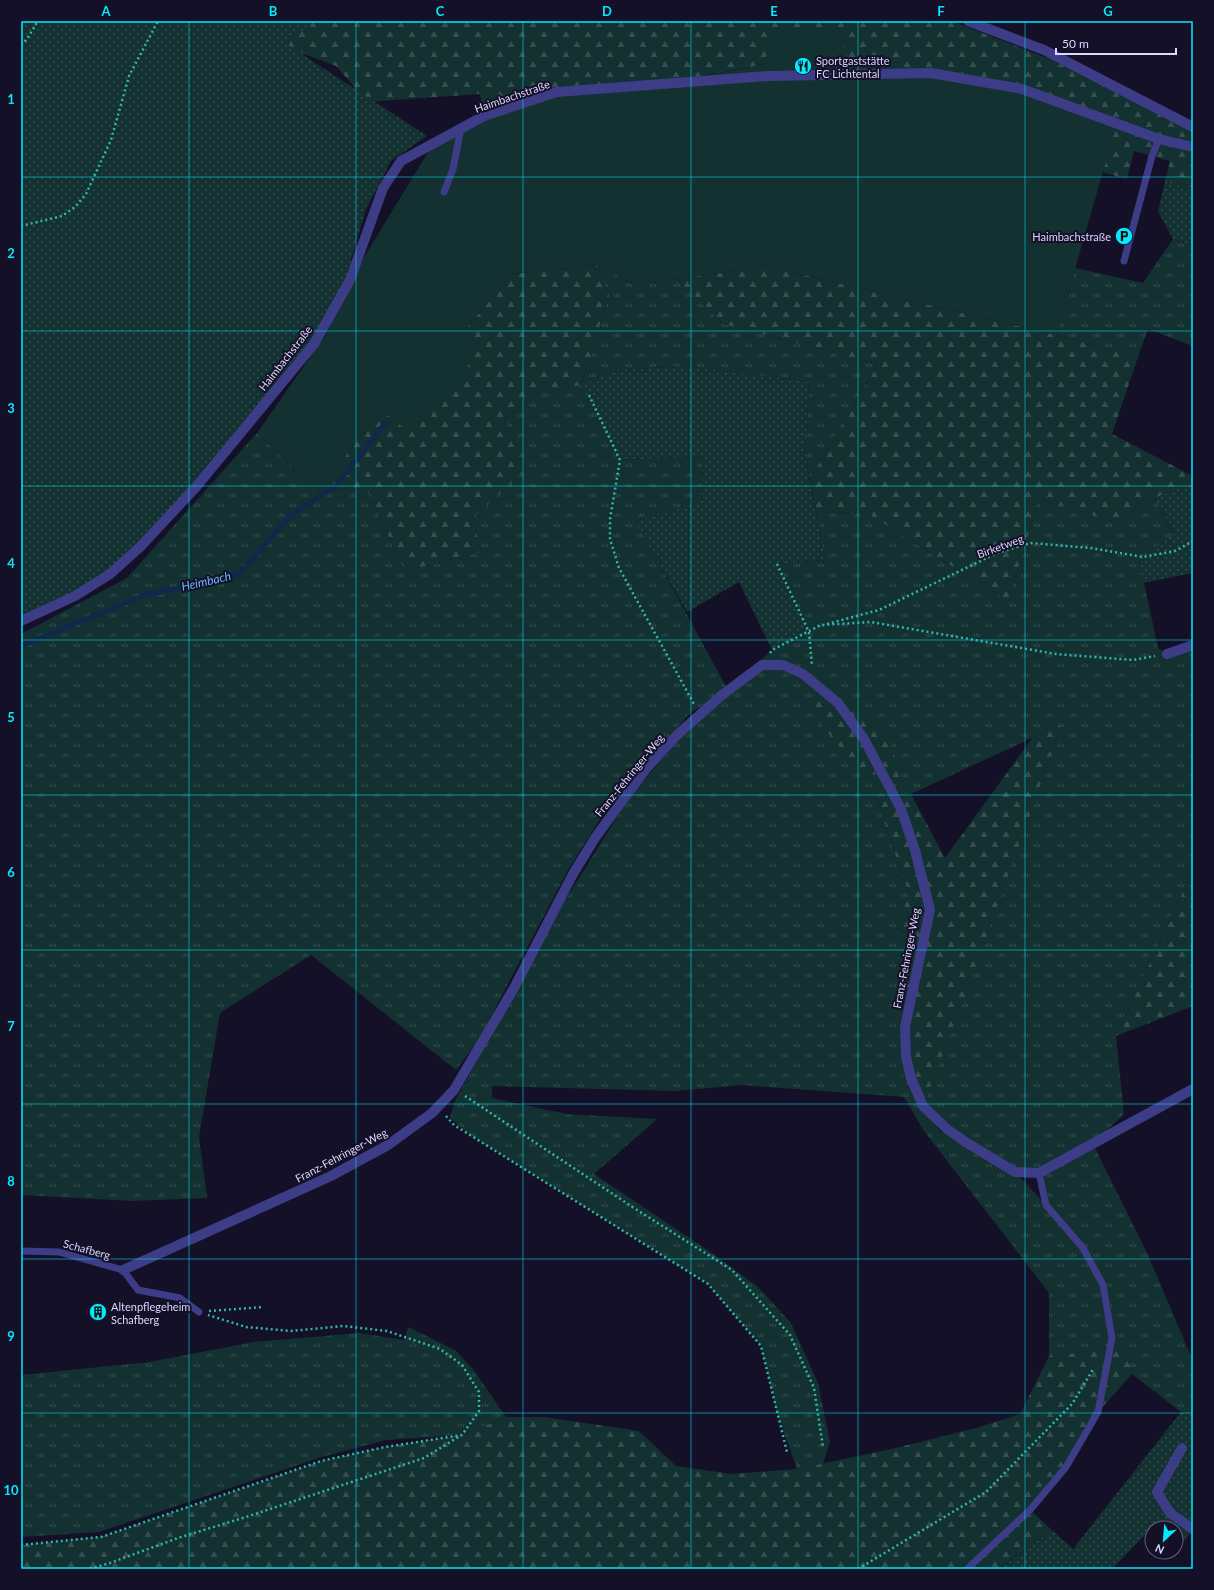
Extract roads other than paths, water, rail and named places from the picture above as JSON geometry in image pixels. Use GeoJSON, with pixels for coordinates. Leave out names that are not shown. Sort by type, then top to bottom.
{"type":"FeatureCollection","features":[{"type":"Feature","properties":{"kind":"street"},"geometry":{"type":"LineString","coordinates":[[968,21],[1044,50],[1193,127]]}},
{"type":"Feature","properties":{"kind":"street","name":"Haimbachstraße"},"geometry":{"type":"LineString","coordinates":[[21,621],[75,596],[110,574],[140,547],[196,487],[314,344],[350,280],[383,188],[401,162],[484,116],[557,92],[768,76],[931,73],[1022,89],[1159,139],[1193,147]]}},
{"type":"Feature","properties":{"kind":"street"},"geometry":{"type":"LineString","coordinates":[[1167,654],[1193,645]]}},
{"type":"Feature","properties":{"kind":"street","name":"Franz-Fehringer-Weg"},"geometry":{"type":"LineString","coordinates":[[123,1270],[331,1176],[388,1145],[432,1113],[454,1090],[514,988],[573,874],[595,838],[646,769],[677,735],[722,695],[762,665],[783,665],[803,674],[838,703],[864,739],[901,809],[915,850],[930,910],[905,1027],[908,1064],[911,1078],[923,1106],[947,1129],[1015,1172],[1039,1173]]}},
{"type":"Feature","properties":{"kind":"street"},"geometry":{"type":"LineString","coordinates":[[1039,1173],[1193,1089]]}},
{"type":"Feature","properties":{"kind":"street"},"geometry":{"type":"LineString","coordinates":[[1182,1448],[1157,1492],[1170,1513],[1193,1528]]}},
{"type":"Feature","properties":{"kind":"lane"},"geometry":{"type":"LineString","coordinates":[[444,192],[453,169],[461,128]]}},
{"type":"Feature","properties":{"kind":"lane"},"geometry":{"type":"LineString","coordinates":[[1124,261],[1152,156],[1159,139]]}},
{"type":"Feature","properties":{"kind":"lane"},"geometry":{"type":"LineString","coordinates":[[967,1569],[1030,1510],[1066,1467],[1098,1412],[1112,1338],[1103,1285],[1083,1248],[1046,1205],[1039,1173]]}},
{"type":"Feature","properties":{"kind":"lane","name":"Schafberg"},"geometry":{"type":"LineString","coordinates":[[21,1252],[59,1252],[123,1270]]}},
{"type":"Feature","properties":{"kind":"lane"},"geometry":{"type":"LineString","coordinates":[[123,1270],[138,1290],[180,1298],[199,1312]]}},
{"type":"Feature","properties":{"kind":"waterway","name":"Heimbach"},"geometry":{"type":"LineString","coordinates":[[21,646],[145,595],[239,574],[292,514],[335,487],[385,423]]}},
{"type":"Feature","properties":{"kind":"place","name":"Sportgaststätte FC Lichtental"},"geometry":{"type":"Point","coordinates":[803,66]}},
{"type":"Feature","properties":{"kind":"place","name":"Haimbachstraße"},"geometry":{"type":"Point","coordinates":[1124,236]}},
{"type":"Feature","properties":{"kind":"place","name":"Altenpflegeheim Schafberg"},"geometry":{"type":"Point","coordinates":[98,1312]}}]}
